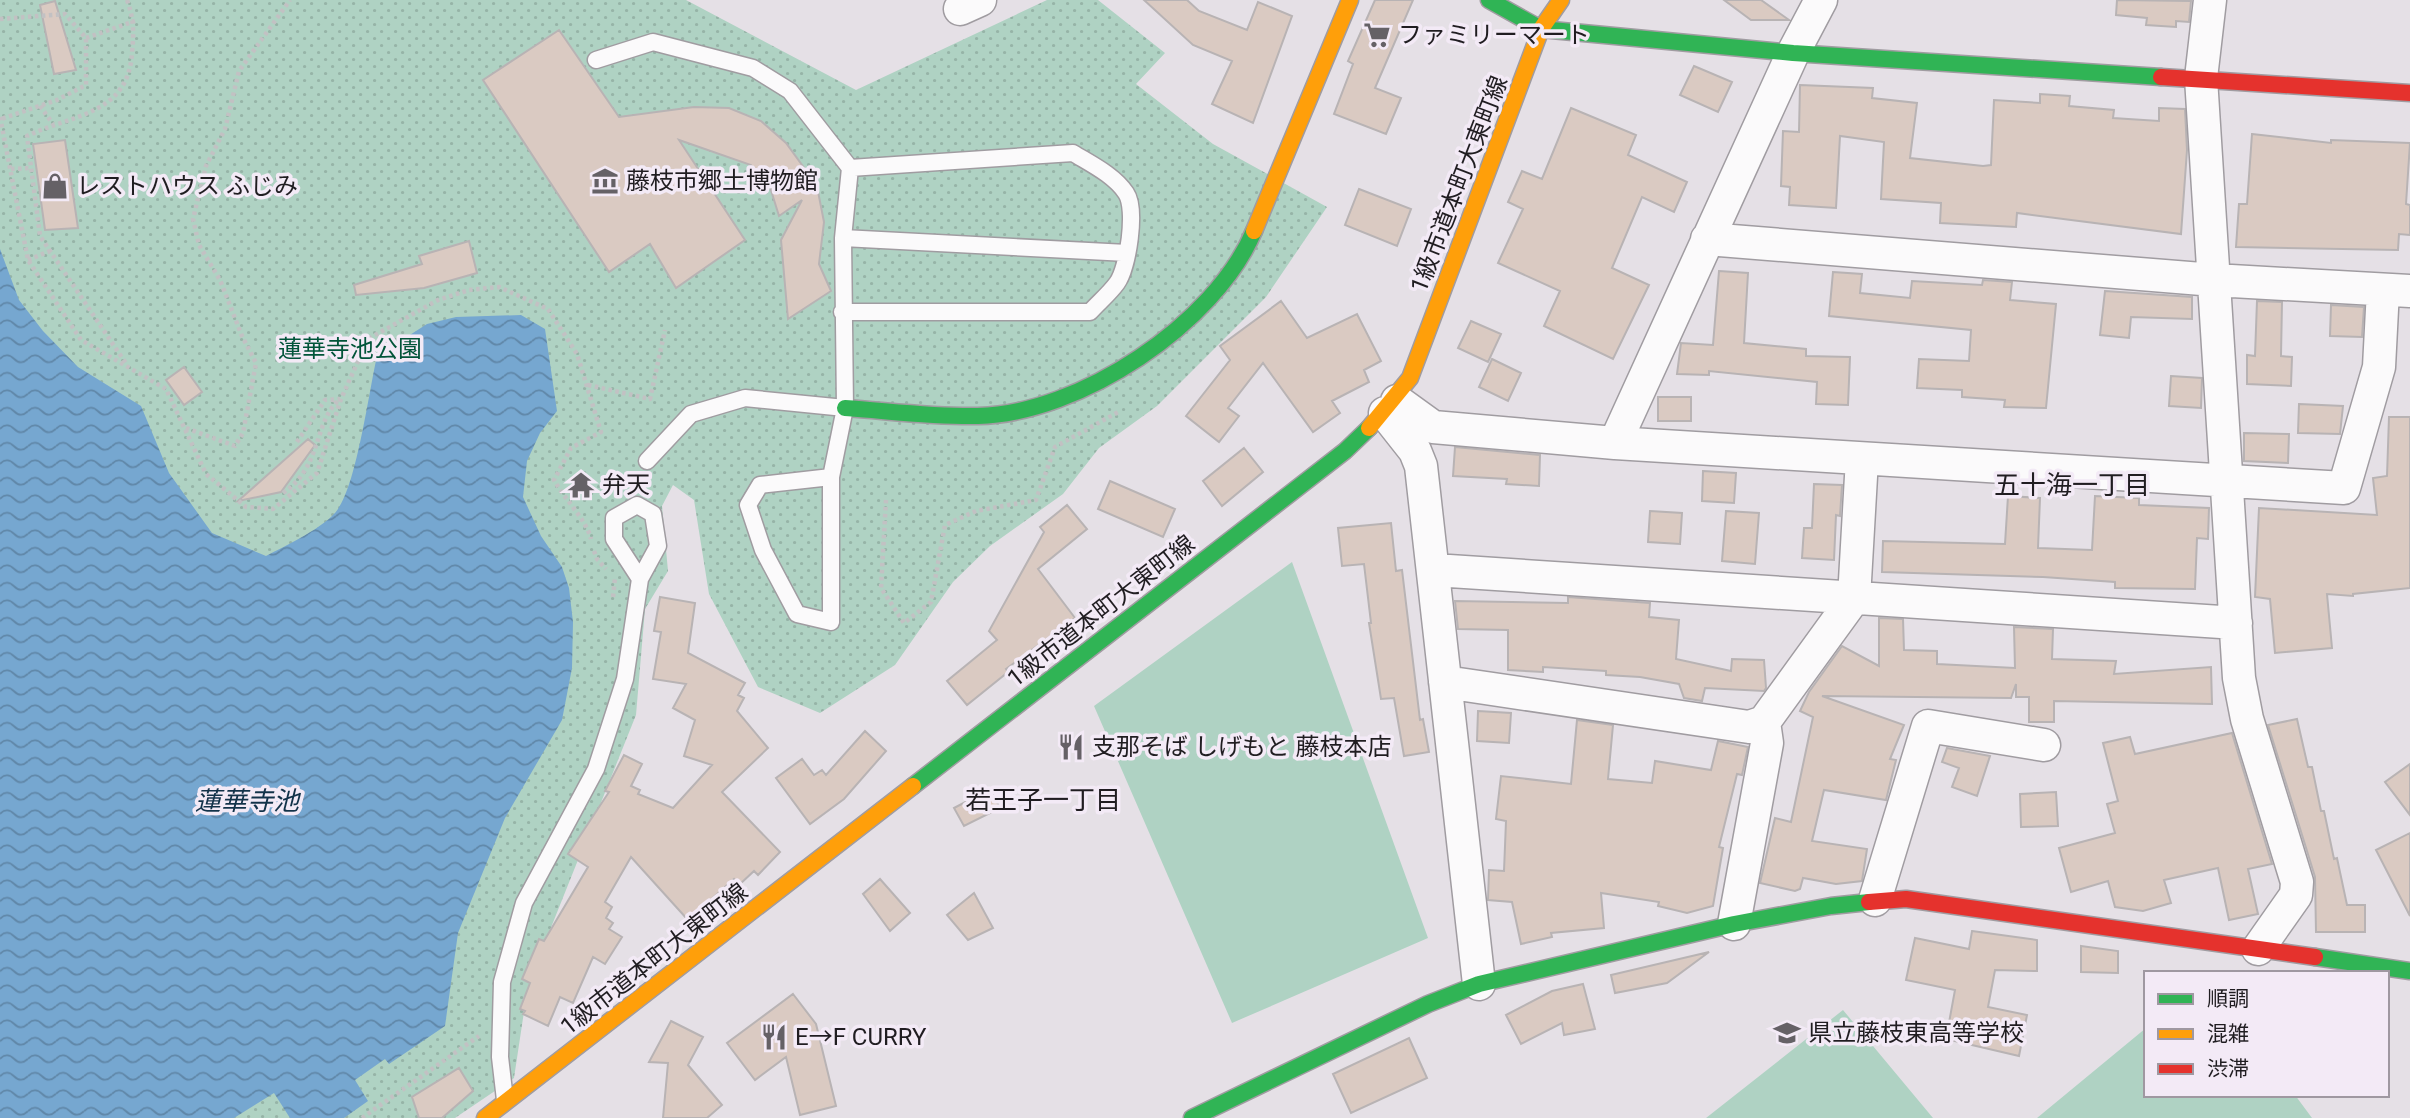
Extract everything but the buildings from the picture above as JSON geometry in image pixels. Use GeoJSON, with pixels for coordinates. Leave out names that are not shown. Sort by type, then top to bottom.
{"type":"FeatureCollection","features":[{"type":"Feature","properties":{"kind":"street"},"geometry":{"type":"LineString","coordinates":[[845,408],[980,416],[1040,405],[1103,381],[1161,344],[1204,302],[1245,249],[1350,0]]}},
{"type":"Feature","properties":{"kind":"street"},"geometry":{"type":"LineString","coordinates":[[1489,0],[1541,29],[1793,53],[2410,93]]}},
{"type":"Feature","properties":{"kind":"street","name":"1級市道本町大東町線"},"geometry":{"type":"LineString","coordinates":[[485,1118],[1345,451],[1391,407],[1410,378],[1541,29],[1561,0]]}},
{"type":"Feature","properties":{"kind":"street"},"geometry":{"type":"LineString","coordinates":[[1615,443],[1793,53],[1821,0]]}},
{"type":"Feature","properties":{"kind":"street"},"geometry":{"type":"LineString","coordinates":[[2210,0],[2201,78],[2239,678],[2247,719],[2297,882],[2296,895],[2258,949]]}},
{"type":"Feature","properties":{"kind":"street"},"geometry":{"type":"LineString","coordinates":[[1391,407],[1433,427],[1615,443],[2344,488],[2379,367],[2396,291],[2214,280],[1707,239]]}},
{"type":"Feature","properties":{"kind":"street"},"geometry":{"type":"LineString","coordinates":[[1391,407],[1421,466],[1479,984]]}},
{"type":"Feature","properties":{"kind":"street"},"geometry":{"type":"LineString","coordinates":[[1445,682],[1749,727],[1764,722],[1854,598],[1862,459]]}},
{"type":"Feature","properties":{"kind":"street"},"geometry":{"type":"LineString","coordinates":[[1434,570],[2236,623]]}},
{"type":"Feature","properties":{"kind":"street"},"geometry":{"type":"LineString","coordinates":[[1734,924],[1767,743],[1764,722]]}},
{"type":"Feature","properties":{"kind":"street"},"geometry":{"type":"LineString","coordinates":[[1875,900],[1928,726],[2044,745]]}},
{"type":"Feature","properties":{"kind":"street"},"geometry":{"type":"LineString","coordinates":[[1212,1114],[1429,1004],[1479,984],[1734,924],[1875,900],[1906,899],[2410,971]]}},
{"type":"Feature","properties":{"kind":"lane"},"geometry":{"type":"LineString","coordinates":[[596,60],[653,43],[752,68],[790,91],[850,168],[843,238],[845,408],[831,477],[831,622],[797,614],[763,550],[748,505],[760,485],[831,477]]}},
{"type":"Feature","properties":{"kind":"lane"},"geometry":{"type":"LineString","coordinates":[[842,312],[1090,312],[1119,281],[1127,253],[1132,216],[1127,194],[1102,171],[1073,153],[850,168]]}},
{"type":"Feature","properties":{"kind":"lane"},"geometry":{"type":"LineString","coordinates":[[843,238],[1127,253]]}},
{"type":"Feature","properties":{"kind":"lane"},"geometry":{"type":"LineString","coordinates":[[647,461],[691,414],[745,398],[845,408]]}},
{"type":"Feature","properties":{"kind":"lane"},"geometry":{"type":"LineString","coordinates":[[506,1103],[500,1057],[502,982],[524,903],[596,769],[625,679],[640,579]]}},
{"type":"Feature","properties":{"kind":"path"},"geometry":{"type":"LineString","coordinates":[[127,0],[135,21],[131,68],[116,98],[83,115],[52,124],[27,136],[40,236],[129,367]]}},
{"type":"Feature","properties":{"kind":"path"},"geometry":{"type":"LineString","coordinates":[[184,428],[235,446],[243,433],[256,363],[242,336],[220,280],[199,244],[192,219],[206,166],[225,130],[239,71],[290,0]]}},
{"type":"Feature","properties":{"kind":"path"},"geometry":{"type":"LineString","coordinates":[[0,19],[65,14],[86,38],[86,85],[40,106],[1,118],[28,260],[81,340],[166,389],[206,474],[246,507],[273,509],[317,473],[341,399],[368,339],[438,300],[469,290],[499,287],[548,309],[577,354],[601,432],[571,448],[554,480],[565,501],[588,528],[597,559],[615,579],[613,603]]}},
{"type":"Feature","properties":{"kind":"path"},"geometry":{"type":"LineString","coordinates":[[86,38],[135,21]]}},
{"type":"Feature","properties":{"kind":"path"},"geometry":{"type":"LineString","coordinates":[[40,106],[52,124]]}},
{"type":"Feature","properties":{"kind":"path"},"geometry":{"type":"LineString","coordinates":[[11,169],[31,168]]}},
{"type":"Feature","properties":{"kind":"path"},"geometry":{"type":"LineString","coordinates":[[28,260],[50,251]]}},
{"type":"Feature","properties":{"kind":"path"},"geometry":{"type":"LineString","coordinates":[[587,385],[650,399],[665,330]]}},
{"type":"Feature","properties":{"kind":"path"},"geometry":{"type":"LineString","coordinates":[[297,442],[326,400],[341,399]]}},
{"type":"Feature","properties":{"kind":"path"},"geometry":{"type":"LineString","coordinates":[[283,493],[312,461],[330,408],[341,399]]}},
{"type":"Feature","properties":{"kind":"path"},"geometry":{"type":"LineString","coordinates":[[886,500],[881,588],[904,624],[931,602],[945,525],[976,511],[1036,500],[1055,447],[1109,420],[1129,404]]}},
{"type":"Feature","properties":{"kind":"path"},"geometry":{"type":"LineString","coordinates":[[362,1118],[482,1034]]}},
{"type":"Feature","properties":{"kind":"green space","name":"蓮華寺池公園"},"geometry":{"type":"Polygon","coordinates":[[[0,0],[686,0],[856,90],[1047,0],[1098,0],[1165,53],[1136,84],[1213,144],[1327,207],[1266,297],[1157,406],[1099,448],[1063,494],[990,546],[953,582],[895,665],[820,713],[758,687],[709,594],[694,500],[673,485],[662,506],[668,571],[645,609],[636,715],[552,925],[525,1005],[514,1078],[455,1118],[0,1118],[0,0]]]}},
{"type":"Feature","properties":{"kind":"green space"},"geometry":{"type":"Polygon","coordinates":[[[1292,562],[1428,938],[1232,1023],[1094,706],[1292,562]]]}},
{"type":"Feature","properties":{"kind":"green space"},"geometry":{"type":"Polygon","coordinates":[[[1843,1010],[1933,1118],[1706,1118],[1843,1010]]]}},
{"type":"Feature","properties":{"kind":"green space","name":"県立藤枝東高等学校"},"geometry":{"type":"Polygon","coordinates":[[[2144,1030],[2144,1097],[2296,1097],[2312,1118],[2037,1118],[2144,1030]]]}},
{"type":"Feature","properties":{"kind":"water","name":"蓮華寺池"},"geometry":{"type":"Polygon","coordinates":[[[0,249],[19,300],[43,331],[78,367],[141,406],[169,473],[212,533],[266,556],[315,529],[338,509],[357,458],[377,356],[427,324],[456,317],[521,315],[545,329],[557,411],[540,433],[527,461],[523,497],[541,536],[562,567],[569,588],[573,622],[572,668],[562,720],[505,818],[458,933],[445,1026],[389,1064],[385,1059],[355,1080],[368,1101],[344,1118],[290,1118],[274,1093],[234,1118],[0,1118],[0,249]]]}},
{"type":"Feature","properties":{"kind":"traffic: fast"},"geometry":{"type":"LineString","coordinates":[[1489,0],[1541,29],[1793,53],[2161,77]]}},
{"type":"Feature","properties":{"kind":"traffic: fast"},"geometry":{"type":"LineString","coordinates":[[845,408],[978,416],[1017,411],[1058,399],[1099,381],[1139,358],[1176,330],[1209,299],[1235,266],[1254,231]]}},
{"type":"Feature","properties":{"kind":"traffic: fast"},"geometry":{"type":"LineString","coordinates":[[913,786],[1345,451],[1369,428]]}},
{"type":"Feature","properties":{"kind":"traffic: fast"},"geometry":{"type":"LineString","coordinates":[[1192,1118],[1428,1004],[1479,984],[1734,924],[1831,906],[1869,902]]}},
{"type":"Feature","properties":{"kind":"traffic: fast"},"geometry":{"type":"LineString","coordinates":[[2315,957],[2410,971]]}},
{"type":"Feature","properties":{"kind":"traffic: slow"},"geometry":{"type":"LineString","coordinates":[[1254,231],[1350,0]]}},
{"type":"Feature","properties":{"kind":"traffic: slow"},"geometry":{"type":"LineString","coordinates":[[1369,428],[1410,378],[1541,29],[1561,0]]}},
{"type":"Feature","properties":{"kind":"traffic: slow"},"geometry":{"type":"LineString","coordinates":[[485,1118],[913,786]]}},
{"type":"Feature","properties":{"kind":"traffic: jam"},"geometry":{"type":"LineString","coordinates":[[2161,77],[2410,93]]}},
{"type":"Feature","properties":{"kind":"traffic: jam"},"geometry":{"type":"LineString","coordinates":[[1869,902],[1906,899],[2315,957]]}},
{"type":"Feature","properties":{"kind":"place","name":"ファミリーマート"},"geometry":{"type":"Point","coordinates":[1377,35]}},
{"type":"Feature","properties":{"kind":"place","name":"藤枝市郷土博物館"},"geometry":{"type":"Point","coordinates":[605,181]}},
{"type":"Feature","properties":{"kind":"place","name":"レストハウス ふじみ"},"geometry":{"type":"Point","coordinates":[55,186]}},
{"type":"Feature","properties":{"kind":"place","name":"弁天"},"geometry":{"type":"Point","coordinates":[581,485]}},
{"type":"Feature","properties":{"kind":"place","name":"支那そば しげもと 藤枝本店"},"geometry":{"type":"Point","coordinates":[1071,747]}},
{"type":"Feature","properties":{"kind":"place","name":"県立藤枝東高等学校"},"geometry":{"type":"Point","coordinates":[1787,1033]}},
{"type":"Feature","properties":{"kind":"place","name":"E→F CURRY"},"geometry":{"type":"Point","coordinates":[774,1037]}},
{"type":"Feature","properties":{"kind":"district","name":"五十海一丁目"},"geometry":{"type":"Point","coordinates":[2072,485]}},
{"type":"Feature","properties":{"kind":"district","name":"若王子一丁目"},"geometry":{"type":"Point","coordinates":[1043,800]}}]}
